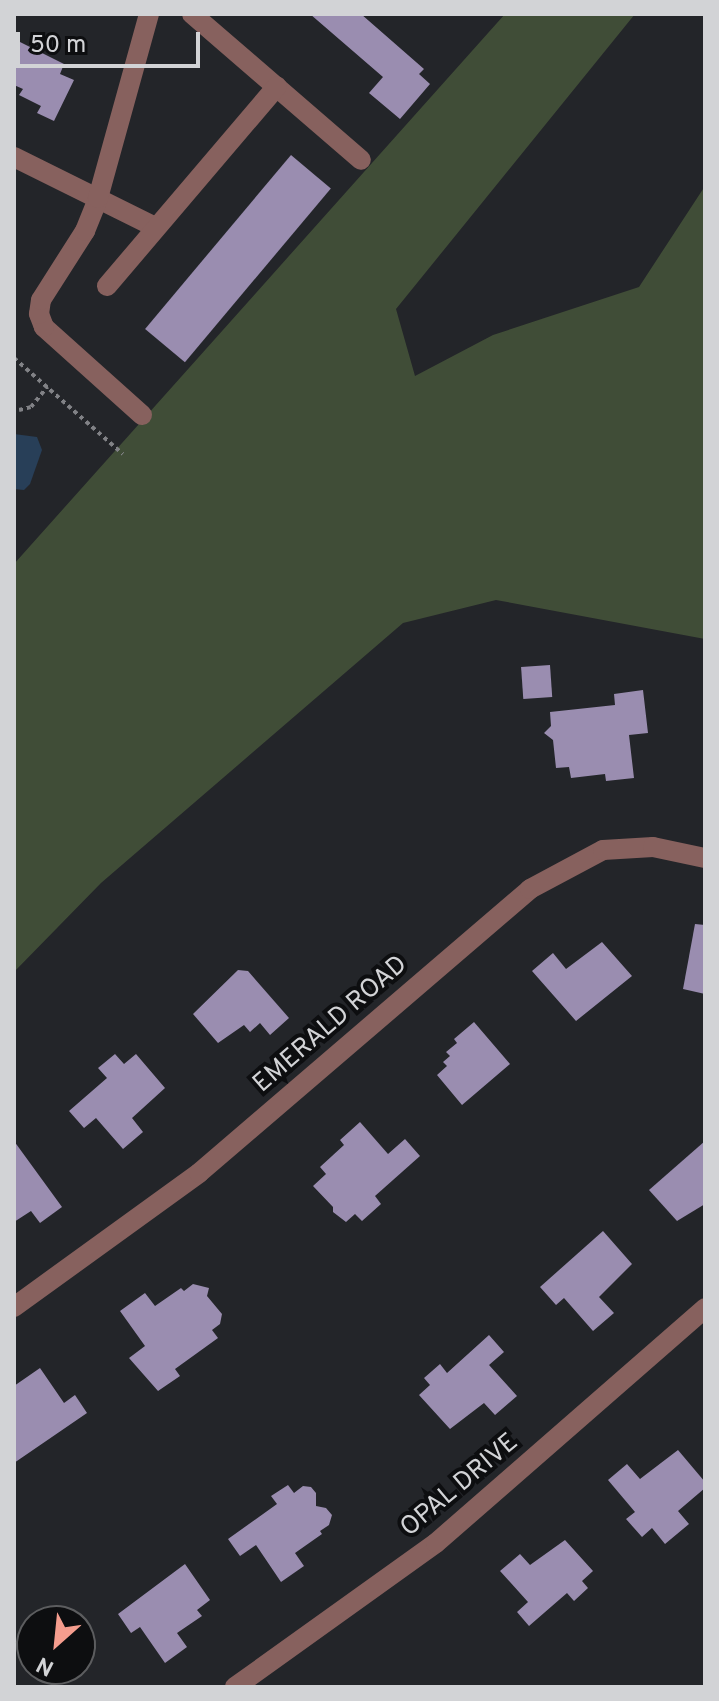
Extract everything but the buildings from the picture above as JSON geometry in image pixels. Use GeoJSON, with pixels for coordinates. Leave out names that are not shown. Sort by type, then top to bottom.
{"type":"FeatureCollection","features":[{"type":"Feature","properties":{"kind":"street"},"geometry":{"type":"LineString","coordinates":[[127,14],[148,16],[98,198],[85,231],[41,300],[39,314],[44,327],[142,415]]}},
{"type":"Feature","properties":{"kind":"street"},"geometry":{"type":"LineString","coordinates":[[192,14],[361,160]]}},
{"type":"Feature","properties":{"kind":"street"},"geometry":{"type":"LineString","coordinates":[[107,286],[277,86]]}},
{"type":"Feature","properties":{"kind":"street"},"geometry":{"type":"LineString","coordinates":[[14,157],[155,227]]}},
{"type":"Feature","properties":{"kind":"street","name":"EMERALD ROAD"},"geometry":{"type":"LineString","coordinates":[[14,1307],[199,1173],[530,889],[603,850],[653,847],[705,858]]}},
{"type":"Feature","properties":{"kind":"street","name":"OPAL DRIVE"},"geometry":{"type":"LineString","coordinates":[[235,1687],[436,1543],[705,1308]]}},
{"type":"Feature","properties":{"kind":"path"},"geometry":{"type":"LineString","coordinates":[[14,358],[123,454]]}},
{"type":"Feature","properties":{"kind":"path"},"geometry":{"type":"LineString","coordinates":[[19,410],[31,407],[47,387]]}},
{"type":"Feature","properties":{"kind":"green space"},"geometry":{"type":"Polygon","coordinates":[[[505,14],[635,14],[396,309],[415,376],[493,335],[639,287],[705,186],[705,639],[496,600],[403,623],[101,883],[14,972],[14,564],[505,14]]]}},
{"type":"Feature","properties":{"kind":"water"},"geometry":{"type":"Polygon","coordinates":[[[14,434],[37,437],[42,450],[30,484],[24,490],[14,489],[14,434]]]}}]}
